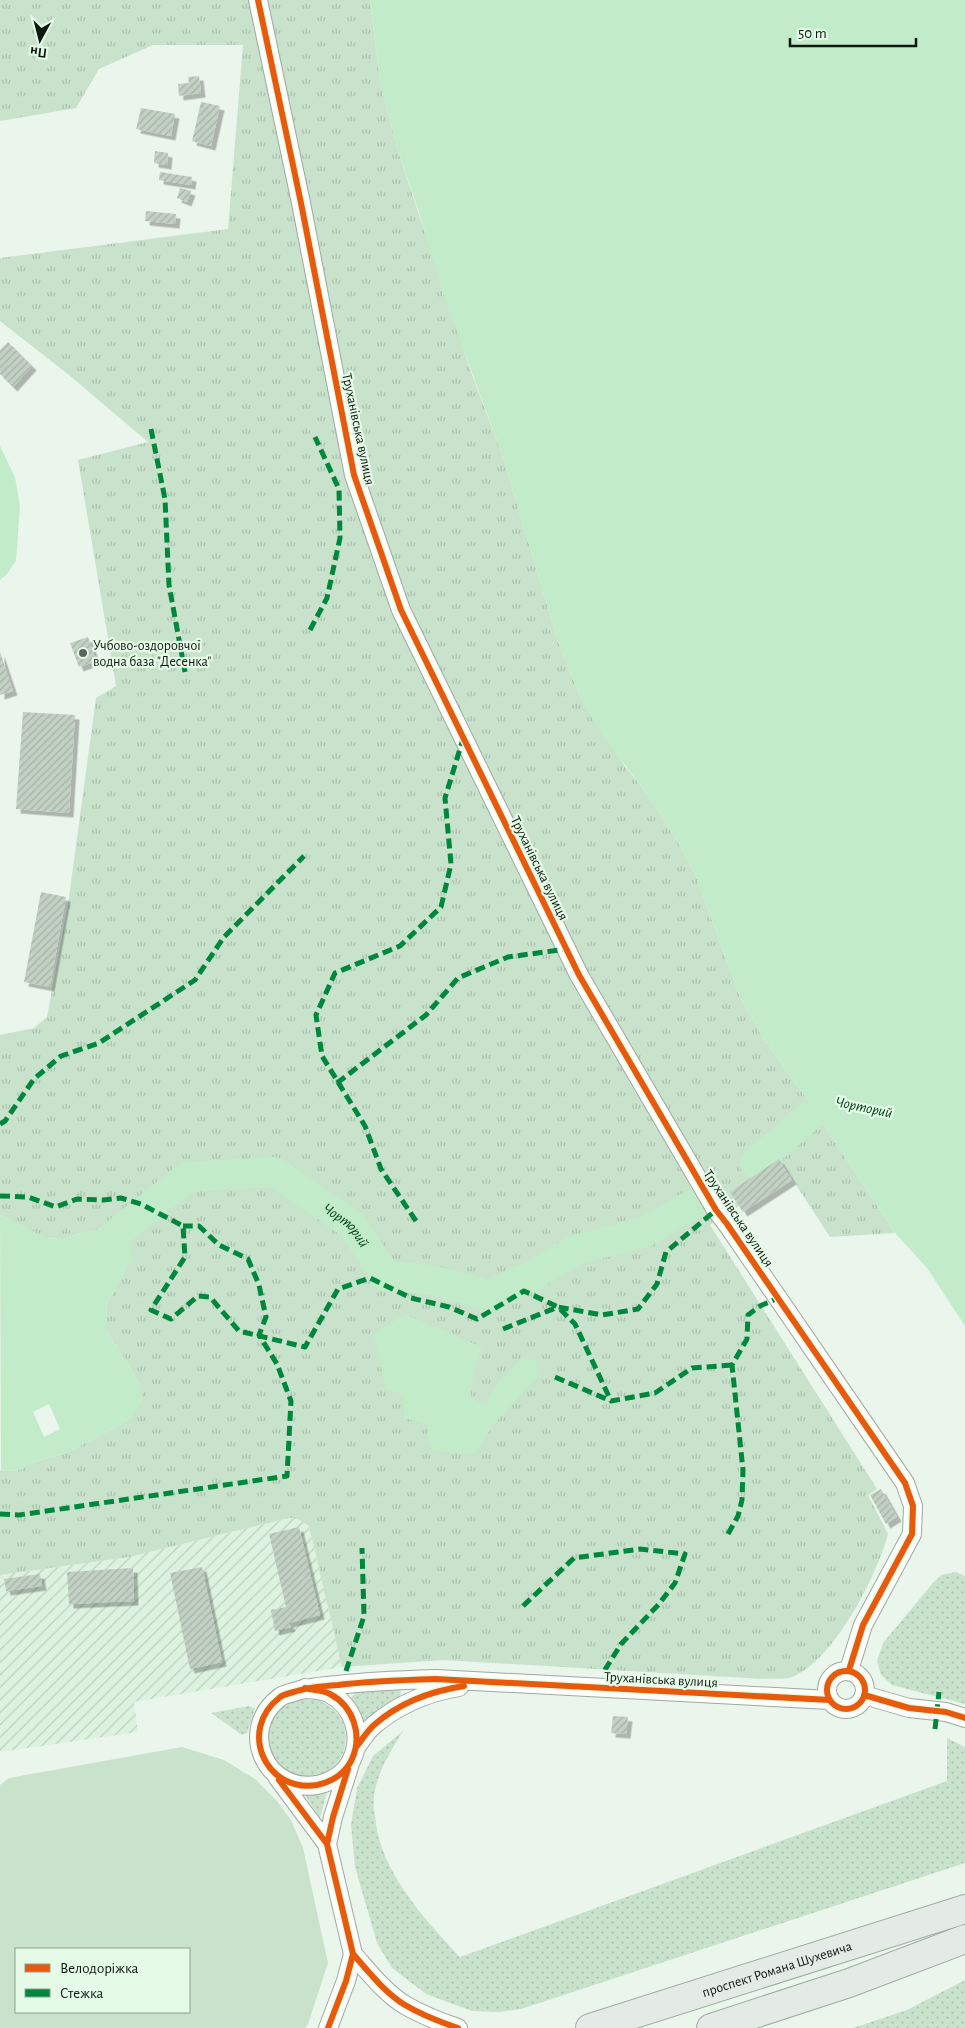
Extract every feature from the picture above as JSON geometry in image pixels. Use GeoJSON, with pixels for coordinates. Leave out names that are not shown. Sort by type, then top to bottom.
{"type":"FeatureCollection","features":[{"type":"Feature","properties":{"kind":"main road","name":"проспект Романа Шухевича"},"geometry":{"type":"LineString","coordinates":[[590,2028],[965,1909]]}},
{"type":"Feature","properties":{"kind":"main road"},"geometry":{"type":"LineString","coordinates":[[711,2028],[849,1983],[965,1939]]}},
{"type":"Feature","properties":{"kind":"street","name":"Труханівська вулиця"},"geometry":{"type":"LineString","coordinates":[[258,0],[301,203],[354,475],[401,610],[579,975],[716,1210],[905,1483],[913,1506],[912,1534],[864,1625],[849,1670]]}},
{"type":"Feature","properties":{"kind":"street"},"geometry":{"type":"LineString","coordinates":[[849,1670],[854,1672],[862,1679],[864,1695],[858,1704],[849,1709],[838,1707],[830,1700],[827,1689],[830,1679],[838,1672],[849,1670]]}},
{"type":"Feature","properties":{"kind":"street","name":"Труханівська вулиця"},"geometry":{"type":"LineString","coordinates":[[304,1688],[375,1681],[436,1679],[830,1700]]}},
{"type":"Feature","properties":{"kind":"street","name":"Труханівська вулиця"},"geometry":{"type":"LineString","coordinates":[[328,2028],[346,1981],[352,1954],[327,1844],[332,1818],[354,1754],[373,1726],[408,1702],[443,1690],[491,1682]]}},
{"type":"Feature","properties":{"kind":"street"},"geometry":{"type":"LineString","coordinates":[[304,1688],[330,1693],[347,1707],[355,1722],[354,1754],[337,1778],[327,1783],[304,1787],[291,1784],[272,1772],[262,1756],[258,1736],[264,1715],[280,1697],[304,1688]]}},
{"type":"Feature","properties":{"kind":"street"},"geometry":{"type":"LineString","coordinates":[[864,1695],[909,1708],[946,1712],[965,1718]]}},
{"type":"Feature","properties":{"kind":"street","name":"Труханівська вулиця"},"geometry":{"type":"LineString","coordinates":[[272,1772],[327,1844]]}},
{"type":"Feature","properties":{"kind":"street","name":"Труханівська вулиця"},"geometry":{"type":"LineString","coordinates":[[352,1954],[374,1978],[404,2004],[434,2020],[458,2028]]}},
{"type":"Feature","properties":{"kind":"shaded area"},"geometry":{"type":"Polygon","coordinates":[[[289,1518],[298,1519],[309,1526],[342,1667],[134,1702],[138,1732],[0,1752],[0,1575],[129,1557],[289,1518]]]}},
{"type":"Feature","properties":{"kind":"green space"},"geometry":{"type":"Polygon","coordinates":[[[0,0],[370,0],[380,82],[398,151],[471,372],[503,457],[558,642],[582,701],[626,768],[645,791],[675,837],[695,874],[740,997],[763,1038],[806,1098],[895,1233],[830,1237],[789,1174],[710,1225],[877,1489],[868,1495],[888,1534],[875,1571],[852,1615],[838,1636],[823,1654],[807,1668],[792,1677],[762,1679],[444,1660],[342,1667],[309,1526],[298,1519],[289,1518],[129,1557],[0,1575],[0,1471],[20,1470],[35,1462],[66,1453],[120,1425],[132,1416],[141,1386],[106,1329],[107,1304],[119,1282],[84,1232],[63,1239],[45,1238],[0,1215],[0,1035],[34,1028],[47,1017],[69,897],[96,698],[116,686],[78,460],[148,442],[69,375],[0,321],[0,258],[228,229],[243,45],[153,45],[99,69],[76,108],[0,121],[0,0]]]}},
{"type":"Feature","properties":{"kind":"green space"},"geometry":{"type":"Polygon","coordinates":[[[956,1572],[965,1576],[965,1704],[892,1685],[881,1675],[877,1661],[883,1643],[933,1583],[941,1575],[956,1572]]]}},
{"type":"Feature","properties":{"kind":"green space"},"geometry":{"type":"Polygon","coordinates":[[[395,1687],[401,1691],[400,1697],[370,1720],[362,1721],[351,1698],[355,1693],[395,1687]]]}},
{"type":"Feature","properties":{"kind":"green space"},"geometry":{"type":"Polygon","coordinates":[[[307,1699],[322,1702],[335,1710],[343,1723],[346,1738],[343,1753],[335,1766],[322,1774],[307,1777],[292,1774],[279,1766],[271,1753],[268,1738],[271,1723],[279,1710],[292,1702],[307,1699]]]}},
{"type":"Feature","properties":{"kind":"green space"},"geometry":{"type":"Polygon","coordinates":[[[249,1706],[255,1709],[247,1733],[242,1735],[211,1713],[249,1706]]]}},
{"type":"Feature","properties":{"kind":"green space"},"geometry":{"type":"Polygon","coordinates":[[[403,1731],[385,1762],[378,1779],[374,1806],[378,1836],[394,1874],[406,1893],[432,1927],[460,1957],[947,1781],[947,1738],[965,1747],[965,1863],[521,2009],[499,2012],[472,2011],[426,1994],[392,1968],[377,1943],[355,1867],[351,1825],[357,1788],[373,1756],[403,1731]]]}},
{"type":"Feature","properties":{"kind":"green space"},"geometry":{"type":"Polygon","coordinates":[[[182,1747],[224,1760],[255,1779],[276,1800],[291,1820],[303,1848],[328,1963],[305,2028],[0,2028],[0,1785],[9,1778],[182,1747]]]}},
{"type":"Feature","properties":{"kind":"green space"},"geometry":{"type":"Polygon","coordinates":[[[327,1792],[320,1818],[305,1795],[327,1792]]]}},
{"type":"Feature","properties":{"kind":"green space"},"geometry":{"type":"Polygon","coordinates":[[[965,1980],[965,2028],[853,2028],[907,2010],[965,1980]]]}},
{"type":"Feature","properties":{"kind":"water"},"geometry":{"type":"Polygon","coordinates":[[[370,0],[965,0],[965,1326],[927,1268],[895,1233],[806,1098],[763,1038],[740,997],[695,874],[675,837],[645,791],[603,737],[582,701],[558,642],[503,457],[442,291],[419,212],[398,151],[380,82],[370,0]]]}},
{"type":"Feature","properties":{"kind":"water"},"geometry":{"type":"Polygon","coordinates":[[[0,446],[15,477],[20,506],[16,561],[0,580],[0,446]]]}},
{"type":"Feature","properties":{"kind":"water"},"geometry":{"type":"Polygon","coordinates":[[[0,1215],[45,1238],[63,1239],[108,1227],[127,1236],[133,1259],[107,1304],[106,1329],[141,1386],[143,1401],[132,1416],[120,1425],[66,1453],[35,1462],[20,1470],[1,1471],[0,1215]]]}},
{"type":"Feature","properties":{"kind":"water"},"geometry":{"type":"Polygon","coordinates":[[[405,1314],[482,1347],[470,1389],[472,1399],[486,1404],[500,1380],[522,1358],[536,1361],[538,1376],[494,1424],[475,1454],[433,1451],[429,1443],[427,1425],[404,1418],[404,1394],[386,1390],[374,1334],[405,1314]]]}},
{"type":"Feature","properties":{"kind":"pier"},"geometry":{"type":"Polygon","coordinates":[[[49,1404],[60,1429],[44,1437],[33,1412],[49,1404]]]}},
{"type":"Feature","properties":{"kind":"building"},"geometry":{"type":"Polygon","coordinates":[[[199,76],[201,93],[179,96],[178,84],[189,83],[188,77],[199,76]]]}},
{"type":"Feature","properties":{"kind":"building"},"geometry":{"type":"Polygon","coordinates":[[[201,102],[220,106],[211,146],[192,141],[201,102]]]}},
{"type":"Feature","properties":{"kind":"building"},"geometry":{"type":"Polygon","coordinates":[[[141,108],[175,114],[171,136],[136,129],[141,108]]]}},
{"type":"Feature","properties":{"kind":"building"},"geometry":{"type":"Polygon","coordinates":[[[155,151],[168,153],[167,165],[154,163],[155,151]]]}},
{"type":"Feature","properties":{"kind":"building"},"geometry":{"type":"Polygon","coordinates":[[[160,172],[192,177],[191,185],[159,180],[160,172]]]}},
{"type":"Feature","properties":{"kind":"building"},"geometry":{"type":"Polygon","coordinates":[[[180,188],[191,191],[187,202],[177,198],[180,188]]]}},
{"type":"Feature","properties":{"kind":"building"},"geometry":{"type":"Polygon","coordinates":[[[146,211],[176,214],[175,224],[145,221],[146,211]]]}},
{"type":"Feature","properties":{"kind":"building"},"geometry":{"type":"Polygon","coordinates":[[[8,342],[32,366],[13,387],[0,374],[0,350],[8,342]]]}},
{"type":"Feature","properties":{"kind":"building"},"geometry":{"type":"Polygon","coordinates":[[[88,637],[96,661],[79,667],[70,643],[88,637]]]}},
{"type":"Feature","properties":{"kind":"building"},"geometry":{"type":"Polygon","coordinates":[[[0,652],[13,691],[0,695],[0,652]]]}},
{"type":"Feature","properties":{"kind":"building"},"geometry":{"type":"Polygon","coordinates":[[[23,712],[75,715],[69,813],[16,809],[23,712]]]}},
{"type":"Feature","properties":{"kind":"building"},"geometry":{"type":"Polygon","coordinates":[[[41,892],[66,897],[50,987],[24,982],[41,892]]]}},
{"type":"Feature","properties":{"kind":"building"},"geometry":{"type":"Polygon","coordinates":[[[779,1159],[792,1180],[743,1212],[730,1192],[779,1159]]]}},
{"type":"Feature","properties":{"kind":"building"},"geometry":{"type":"Polygon","coordinates":[[[881,1489],[897,1517],[886,1524],[870,1495],[881,1489]]]}},
{"type":"Feature","properties":{"kind":"building"},"geometry":{"type":"Polygon","coordinates":[[[299,1527],[320,1615],[289,1623],[291,1627],[275,1631],[271,1610],[286,1607],[269,1534],[299,1527]]]}},
{"type":"Feature","properties":{"kind":"building"},"geometry":{"type":"Polygon","coordinates":[[[202,1567],[222,1662],[190,1669],[170,1573],[202,1567]]]}},
{"type":"Feature","properties":{"kind":"building"},"geometry":{"type":"Polygon","coordinates":[[[133,1568],[134,1601],[69,1604],[67,1572],[133,1568]]]}},
{"type":"Feature","properties":{"kind":"building"},"geometry":{"type":"Polygon","coordinates":[[[40,1574],[42,1586],[6,1591],[4,1579],[40,1574]]]}},
{"type":"Feature","properties":{"kind":"building"},"geometry":{"type":"Polygon","coordinates":[[[613,1716],[628,1717],[626,1734],[611,1733],[613,1716]]]}},
{"type":"Feature","properties":{"kind":"waterway","name":"Чорторий"},"geometry":{"type":"LineString","coordinates":[[755,1163],[828,1100],[850,1104]]}},
{"type":"Feature","properties":{"kind":"waterway","name":"Чорторий"},"geometry":{"type":"LineString","coordinates":[[83,1250],[102,1245],[187,1177],[275,1172],[352,1225],[386,1276],[431,1280],[488,1295],[532,1276],[575,1250],[645,1232],[692,1205]]}},
{"type":"Feature","properties":{"kind":"marked path"},"geometry":{"type":"LineString","coordinates":[[151,429],[165,499],[169,585],[185,672]]}},
{"type":"Feature","properties":{"kind":"marked path"},"geometry":{"type":"LineString","coordinates":[[310,630],[327,598],[340,538],[339,489],[315,437]]}},
{"type":"Feature","properties":{"kind":"marked path"},"geometry":{"type":"LineString","coordinates":[[416,1221],[381,1169],[365,1126],[322,1056],[316,1015],[335,973],[400,946],[441,907],[451,864],[445,798],[463,739]]}},
{"type":"Feature","properties":{"kind":"marked path"},"geometry":{"type":"LineString","coordinates":[[0,1124],[5,1121],[34,1079],[61,1056],[99,1043],[195,980],[224,937],[304,856]]}},
{"type":"Feature","properties":{"kind":"marked path"},"geometry":{"type":"LineString","coordinates":[[337,1083],[426,1015],[458,978],[508,957],[567,949]]}},
{"type":"Feature","properties":{"kind":"marked path"},"geometry":{"type":"LineString","coordinates":[[0,1196],[28,1197],[56,1207],[77,1199],[103,1200],[121,1198],[141,1204],[183,1226],[185,1257],[151,1310],[171,1319],[198,1296],[210,1297],[239,1331],[305,1347],[338,1289],[370,1278],[411,1298],[449,1307],[477,1319],[524,1291],[558,1307],[575,1324],[611,1401]]}},
{"type":"Feature","properties":{"kind":"marked path"},"geometry":{"type":"LineString","coordinates":[[503,1329],[558,1307],[602,1315],[638,1309],[657,1284],[666,1252],[716,1210]]}},
{"type":"Feature","properties":{"kind":"marked path"},"geometry":{"type":"LineString","coordinates":[[0,1514],[19,1515],[287,1476],[291,1401],[277,1364],[259,1335],[266,1317],[259,1285],[248,1259],[219,1245],[199,1226],[183,1226]]}},
{"type":"Feature","properties":{"kind":"marked path"},"geometry":{"type":"LineString","coordinates":[[728,1534],[738,1516],[742,1500],[743,1470],[732,1365],[747,1339],[748,1315],[760,1306],[778,1298]]}},
{"type":"Feature","properties":{"kind":"marked path"},"geometry":{"type":"LineString","coordinates":[[555,1377],[611,1401],[655,1393],[692,1368],[732,1365]]}},
{"type":"Feature","properties":{"kind":"marked path"},"geometry":{"type":"LineString","coordinates":[[346,1671],[364,1616],[362,1548]]}},
{"type":"Feature","properties":{"kind":"marked path"},"geometry":{"type":"LineString","coordinates":[[523,1606],[574,1558],[640,1549],[685,1554],[675,1583],[659,1604],[621,1644],[603,1673]]}},
{"type":"Feature","properties":{"kind":"marked path"},"geometry":{"type":"LineString","coordinates":[[935,1729],[939,1692]]}},
{"type":"Feature","properties":{"kind":"cycle path"},"geometry":{"type":"LineString","coordinates":[[258,0],[301,203],[354,475],[401,610],[579,975],[716,1210],[905,1483],[913,1506],[912,1534],[863,1625],[849,1670]]}},
{"type":"Feature","properties":{"kind":"cycle path"},"geometry":{"type":"LineString","coordinates":[[846,1671],[860,1676],[865,1690],[860,1704],[846,1709],[832,1704],[827,1690],[832,1676],[846,1671]]}},
{"type":"Feature","properties":{"kind":"cycle path"},"geometry":{"type":"LineString","coordinates":[[305,1688],[308,1689],[321,1691],[327,1693],[338,1699],[345,1706],[354,1722],[356,1740],[352,1759],[346,1769],[338,1776],[328,1782],[317,1785],[299,1785],[283,1779],[271,1769],[263,1756],[259,1742],[260,1726],[267,1711],[281,1697],[287,1694],[302,1690],[307,1689],[312,1688],[436,1679],[830,1700]]}},
{"type":"Feature","properties":{"kind":"cycle path"},"geometry":{"type":"LineString","coordinates":[[357,1746],[371,1727],[394,1710],[416,1699],[464,1686]]}},
{"type":"Feature","properties":{"kind":"cycle path"},"geometry":{"type":"LineString","coordinates":[[864,1695],[909,1708],[946,1712],[965,1718]]}},
{"type":"Feature","properties":{"kind":"cycle path"},"geometry":{"type":"LineString","coordinates":[[327,1844],[333,1817],[348,1769]]}},
{"type":"Feature","properties":{"kind":"cycle path"},"geometry":{"type":"LineString","coordinates":[[279,1780],[327,1844],[353,1954],[346,1981],[328,2028]]}},
{"type":"Feature","properties":{"kind":"cycle path"},"geometry":{"type":"LineString","coordinates":[[353,1954],[377,1981],[398,2000],[411,2009],[458,2028]]}},
{"type":"Feature","properties":{"kind":"place","name":"Учбово-оздоровчої водна база \"Десенка\""},"geometry":{"type":"Point","coordinates":[83,653]}}]}
